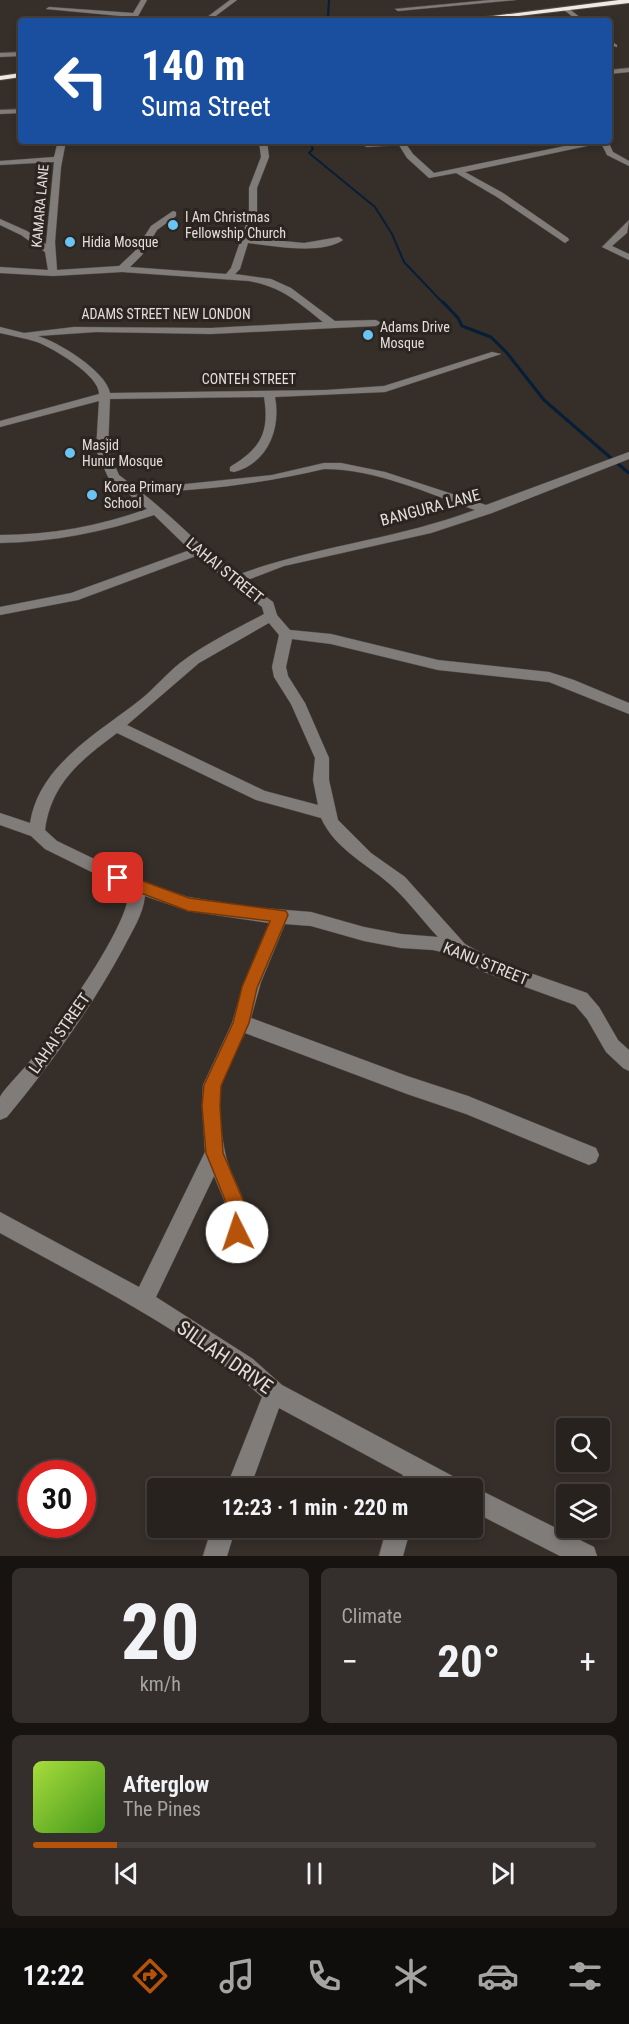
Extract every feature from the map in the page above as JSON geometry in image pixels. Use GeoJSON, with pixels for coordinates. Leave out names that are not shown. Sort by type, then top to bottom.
{"type":"FeatureCollection","features":[{"type":"Feature","properties":{"kind":"highway"},"geometry":{"type":"LineString","coordinates":[[479,18],[569,5],[629,2]]}},
{"type":"Feature","properties":{"kind":"highway"},"geometry":{"type":"LineString","coordinates":[[489,18],[569,5]]}},
{"type":"Feature","properties":{"kind":"highway"},"geometry":{"type":"LineString","coordinates":[[0,79],[18,76]]}},
{"type":"Feature","properties":{"kind":"street"},"geometry":{"type":"LineString","coordinates":[[49,9],[133,18],[144,0]]}},
{"type":"Feature","properties":{"kind":"street"},"geometry":{"type":"LineString","coordinates":[[209,18],[234,0]]}},
{"type":"Feature","properties":{"kind":"street"},"geometry":{"type":"LineString","coordinates":[[398,9],[513,0]]}},
{"type":"Feature","properties":{"kind":"street"},"geometry":{"type":"LineString","coordinates":[[569,5],[580,18]]}},
{"type":"Feature","properties":{"kind":"street"},"geometry":{"type":"LineString","coordinates":[[0,55],[18,54]]}},
{"type":"Feature","properties":{"kind":"street"},"geometry":{"type":"LineString","coordinates":[[612,72],[629,70]]}},
{"type":"Feature","properties":{"kind":"street"},"geometry":{"type":"LineString","coordinates":[[0,112],[18,111]]}},
{"type":"Feature","properties":{"kind":"street","name":"KAMARA LANE"},"geometry":{"type":"LineString","coordinates":[[53,273],[48,250],[61,144]]}},
{"type":"Feature","properties":{"kind":"street"},"geometry":{"type":"LineString","coordinates":[[230,275],[235,269],[253,216],[253,188],[265,157],[263,144]]}},
{"type":"Feature","properties":{"kind":"street"},"geometry":{"type":"LineString","coordinates":[[363,144],[367,146],[384,144]]}},
{"type":"Feature","properties":{"kind":"street"},"geometry":{"type":"LineString","coordinates":[[402,144],[410,156],[432,176],[588,144]]}},
{"type":"Feature","properties":{"kind":"street"},"geometry":{"type":"LineString","coordinates":[[604,144],[610,153],[629,164]]}},
{"type":"Feature","properties":{"kind":"street"},"geometry":{"type":"LineString","coordinates":[[0,163],[58,159]]}},
{"type":"Feature","properties":{"kind":"street"},"geometry":{"type":"LineString","coordinates":[[458,171],[486,185],[565,240]]}},
{"type":"Feature","properties":{"kind":"street"},"geometry":{"type":"LineString","coordinates":[[123,269],[139,253],[153,228],[173,214]]}},
{"type":"Feature","properties":{"kind":"street"},"geometry":{"type":"LineString","coordinates":[[0,222],[24,233],[48,250]]}},
{"type":"Feature","properties":{"kind":"street"},"geometry":{"type":"LineString","coordinates":[[629,223],[623,233],[606,247],[629,257]]}},
{"type":"Feature","properties":{"kind":"street"},"geometry":{"type":"LineString","coordinates":[[243,240],[321,244],[339,240]]}},
{"type":"Feature","properties":{"kind":"street"},"geometry":{"type":"LineString","coordinates":[[0,270],[53,273],[123,269],[230,275],[271,282],[280,286],[332,323]]}},
{"type":"Feature","properties":{"kind":"street","name":"ADAMS STREET NEW LONDON"},"geometry":{"type":"LineString","coordinates":[[28,336],[70,328],[210,331],[332,323],[376,323]]}},
{"type":"Feature","properties":{"kind":"street"},"geometry":{"type":"LineString","coordinates":[[0,330],[28,336],[64,352],[99,379],[105,390],[105,396]]}},
{"type":"Feature","properties":{"kind":"street","name":"CONTEH STREET"},"geometry":{"type":"LineString","coordinates":[[0,424],[105,396],[327,393],[385,389],[496,354]]}},
{"type":"Feature","properties":{"kind":"street"},"geometry":{"type":"LineString","coordinates":[[234,469],[261,449],[272,417],[269,394]]}},
{"type":"Feature","properties":{"kind":"street","name":"LAHAI STREET"},"geometry":{"type":"LineString","coordinates":[[37,832],[37,817],[57,780],[83,749],[145,704],[184,667],[212,648],[271,616],[268,605],[198,551],[156,510],[114,477],[102,450],[100,436],[105,396]]}},
{"type":"Feature","properties":{"kind":"street","name":"BANGURA LANE"},"geometry":{"type":"LineString","coordinates":[[236,580],[281,563],[427,530],[488,510],[629,455]]}},
{"type":"Feature","properties":{"kind":"street"},"geometry":{"type":"LineString","coordinates":[[131,489],[176,488],[260,479],[324,466],[341,466],[381,474],[488,510]]}},
{"type":"Feature","properties":{"kind":"street"},"geometry":{"type":"LineString","coordinates":[[0,538],[51,538],[132,519],[156,510]]}},
{"type":"Feature","properties":{"kind":"street"},"geometry":{"type":"LineString","coordinates":[[0,611],[74,597],[198,551]]}},
{"type":"Feature","properties":{"kind":"street"},"geometry":{"type":"LineString","coordinates":[[271,616],[286,634],[331,639],[438,665],[549,676],[629,709]]}},
{"type":"Feature","properties":{"kind":"street"},"geometry":{"type":"LineString","coordinates":[[286,634],[279,667],[281,677],[298,703],[322,758],[321,780],[327,813],[332,824],[365,858],[399,882],[459,949]]}},
{"type":"Feature","properties":{"kind":"street"},"geometry":{"type":"LineString","coordinates":[[114,725],[261,796],[327,813]]}},
{"type":"Feature","properties":{"kind":"street","name":"KANU STREET"},"geometry":{"type":"LineString","coordinates":[[0,819],[37,832],[51,845],[135,886],[188,904],[250,914],[311,919],[364,934],[401,941],[433,943],[459,949],[490,967],[581,999],[593,1013],[612,1046],[629,1062]]}},
{"type":"Feature","properties":{"kind":"street","name":"LAHAI STREET"},"geometry":{"type":"LineString","coordinates":[[0,1112],[26,1082],[109,958],[133,912],[138,898],[135,886]]}},
{"type":"Feature","properties":{"kind":"street"},"geometry":{"type":"LineString","coordinates":[[237,1232],[234,1200],[215,1153],[211,1106],[212,1085],[241,1023],[250,987],[262,963],[280,915]]}},
{"type":"Feature","properties":{"kind":"street"},"geometry":{"type":"LineString","coordinates":[[241,1023],[384,1077],[468,1105],[589,1155]]}},
{"type":"Feature","properties":{"kind":"street"},"geometry":{"type":"LineString","coordinates":[[143,1301],[215,1153]]}},
{"type":"Feature","properties":{"kind":"street","name":"SILLAH DRIVE"},"geometry":{"type":"LineString","coordinates":[[0,1222],[143,1301],[245,1367],[274,1393],[411,1478]]}},
{"type":"Feature","properties":{"kind":"street"},"geometry":{"type":"LineString","coordinates":[[242,1478],[274,1393]]}},
{"type":"Feature","properties":{"kind":"street"},"geometry":{"type":"LineString","coordinates":[[483,1504],[585,1556]]}},
{"type":"Feature","properties":{"kind":"street"},"geometry":{"type":"LineString","coordinates":[[214,1556],[220,1538]]}},
{"type":"Feature","properties":{"kind":"street"},"geometry":{"type":"LineString","coordinates":[[391,1556],[396,1538]]}},
{"type":"Feature","properties":{"kind":"waterway"},"geometry":{"type":"LineString","coordinates":[[326,18],[329,0]]}},
{"type":"Feature","properties":{"kind":"waterway"},"geometry":{"type":"LineString","coordinates":[[310,144],[313,149],[309,153],[375,207],[392,234],[404,262],[444,304]]}},
{"type":"Feature","properties":{"kind":"waterway"},"geometry":{"type":"LineString","coordinates":[[443,302],[458,318],[462,326],[491,337],[507,353],[544,400],[612,459]]}},
{"type":"Feature","properties":{"kind":"waterway"},"geometry":{"type":"LineString","coordinates":[[618,464],[629,473]]}},
{"type":"Feature","properties":{"kind":"place","name":"I Am Christmas Fellowship Church"},"geometry":{"type":"Point","coordinates":[173,225]}},
{"type":"Feature","properties":{"kind":"place","name":"Hidia Mosque"},"geometry":{"type":"Point","coordinates":[70,242]}},
{"type":"Feature","properties":{"kind":"place","name":"Adams Drive Mosque"},"geometry":{"type":"Point","coordinates":[368,335]}},
{"type":"Feature","properties":{"kind":"place","name":"Masjid Hunur Mosque"},"geometry":{"type":"Point","coordinates":[70,453]}},
{"type":"Feature","properties":{"kind":"place","name":"Korea Primary School"},"geometry":{"type":"Point","coordinates":[92,495]}},
{"type":"Feature","properties":{"kind":"route"},"geometry":{"type":"LineString","coordinates":[[118,878],[188,904],[250,914],[280,915],[244,1003],[241,1023],[212,1085],[211,1106],[215,1153],[234,1200],[237,1232]]}}]}
